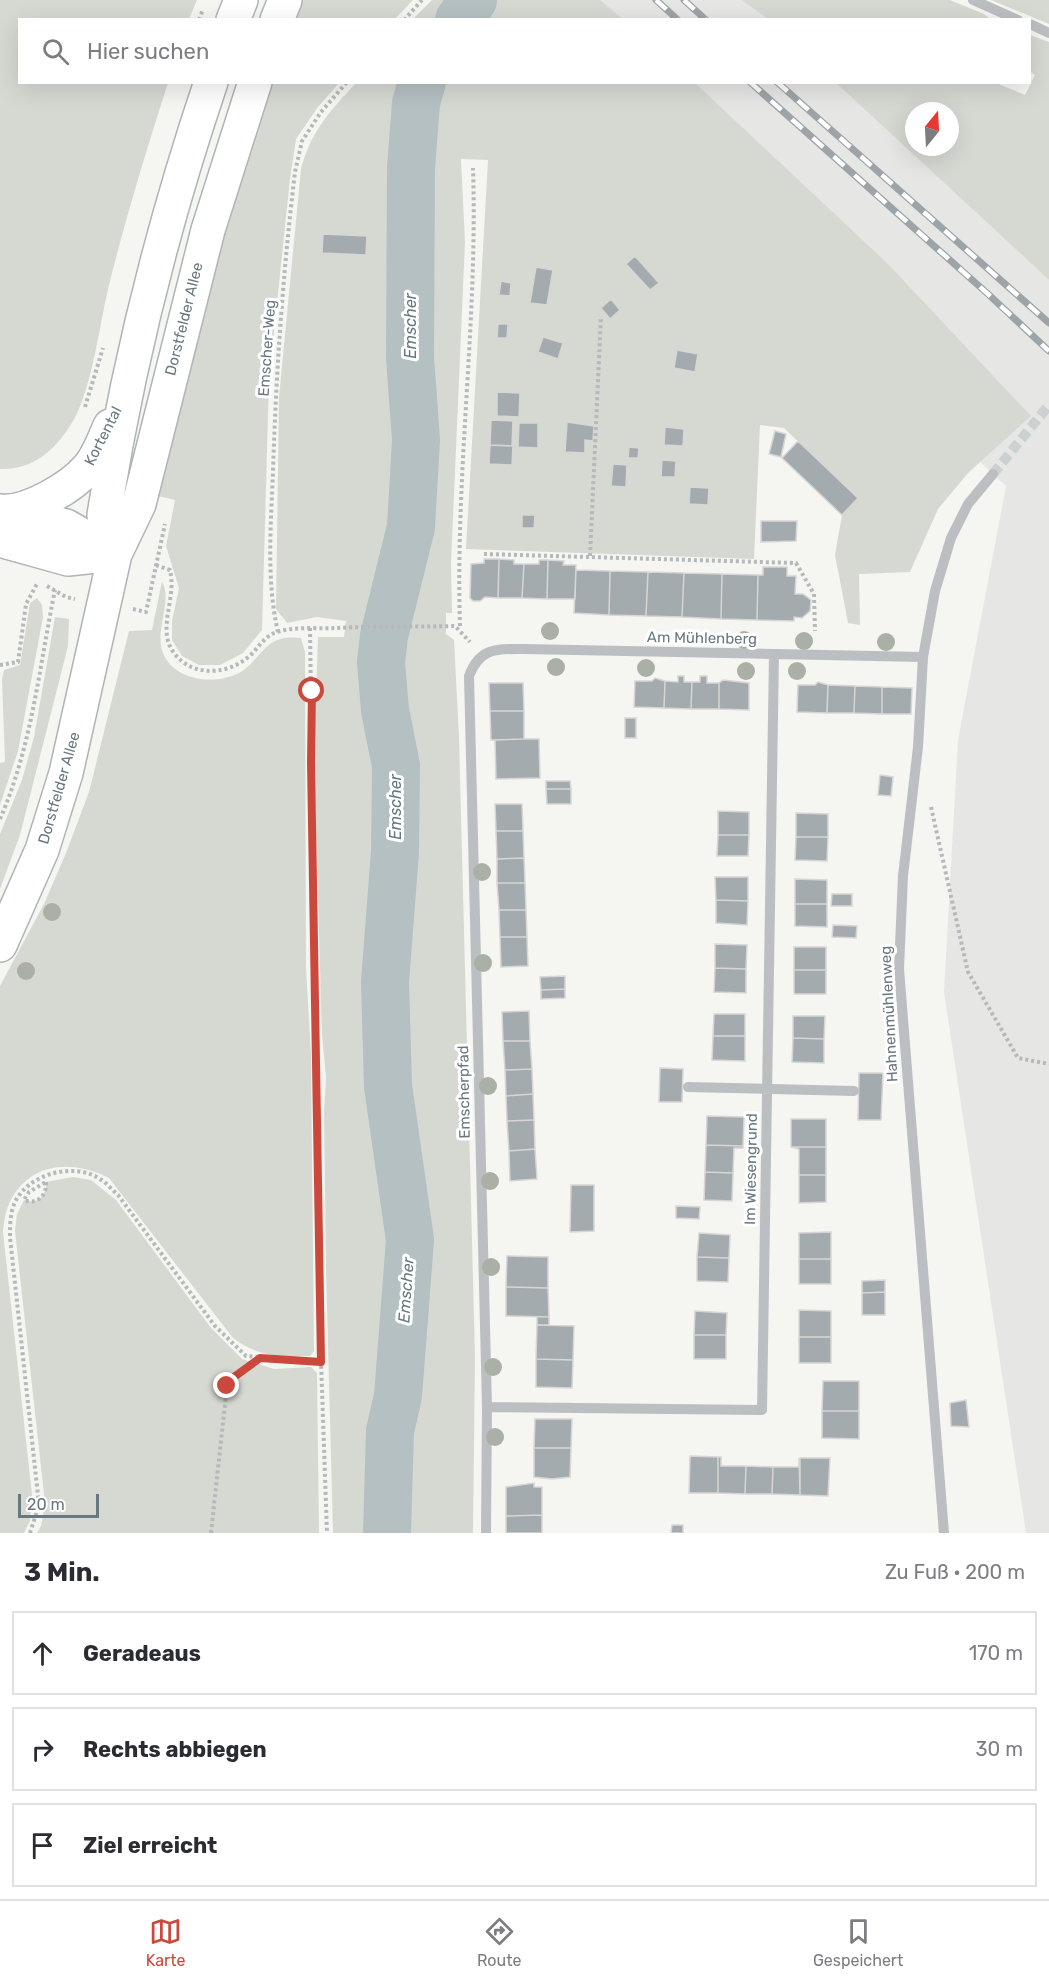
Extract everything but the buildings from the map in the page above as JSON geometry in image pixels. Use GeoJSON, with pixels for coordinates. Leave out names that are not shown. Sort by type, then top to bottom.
{"type":"FeatureCollection","features":[{"type":"Feature","properties":{"kind":"main road"},"geometry":{"type":"LineString","coordinates":[[234,18],[241,0]]}},
{"type":"Feature","properties":{"kind":"main road"},"geometry":{"type":"LineString","coordinates":[[278,18],[285,0]]}},
{"type":"Feature","properties":{"kind":"main road"},"geometry":{"type":"LineString","coordinates":[[115,554],[106,532],[104,515],[126,388],[170,207],[210,84]]}},
{"type":"Feature","properties":{"kind":"main road","name":"Dorstfelder Allee"},"geometry":{"type":"LineString","coordinates":[[0,945],[42,850],[66,773],[115,554],[139,504],[205,241],[254,84]]}},
{"type":"Feature","properties":{"kind":"main road","name":"Kortental"},"geometry":{"type":"LineString","coordinates":[[4,521],[46,499],[88,468],[126,388]]}},
{"type":"Feature","properties":{"kind":"main road","name":"Kortental"},"geometry":{"type":"LineString","coordinates":[[4,521],[66,526],[115,554]]}},
{"type":"Feature","properties":{"kind":"street"},"geometry":{"type":"LineString","coordinates":[[973,0],[1014,18]]}},
{"type":"Feature","properties":{"kind":"street"},"geometry":{"type":"LineString","coordinates":[[1031,25],[1049,33]]}},
{"type":"Feature","properties":{"kind":"street","name":"Hahnenmühlenweg"},"geometry":{"type":"LineString","coordinates":[[944,1533],[899,969],[903,876],[918,747],[922,657],[935,591],[951,538],[968,504],[993,474]]}},
{"type":"Feature","properties":{"kind":"street","name":"Am Mühlenberg"},"geometry":{"type":"LineString","coordinates":[[482,655],[493,650],[524,649],[922,657]]}},
{"type":"Feature","properties":{"kind":"street","name":"Im Wiesengrund"},"geometry":{"type":"LineString","coordinates":[[487,1407],[762,1410],[774,654]]}},
{"type":"Feature","properties":{"kind":"street","name":"Emscherpfad"},"geometry":{"type":"LineString","coordinates":[[482,655],[474,662],[469,676],[487,1407],[486,1533]]}},
{"type":"Feature","properties":{"kind":"street"},"geometry":{"type":"LineString","coordinates":[[688,1087],[854,1091]]}},
{"type":"Feature","properties":{"kind":"path"},"geometry":{"type":"LineString","coordinates":[[406,18],[422,0]]}},
{"type":"Feature","properties":{"kind":"path","name":"Emscher-Weg"},"geometry":{"type":"LineString","coordinates":[[278,632],[272,603],[271,545],[275,393],[295,172],[302,141],[321,112],[345,84]]}},
{"type":"Feature","properties":{"kind":"path"},"geometry":{"type":"LineString","coordinates":[[165,521],[156,565],[170,570],[172,580],[173,595],[166,631],[167,642],[175,655],[196,670],[212,672],[234,667],[248,658],[266,638],[278,632],[310,628],[457,626],[458,564],[475,233],[473,168]]}},
{"type":"Feature","properties":{"kind":"path"},"geometry":{"type":"LineString","coordinates":[[590,556],[601,316]]}},
{"type":"Feature","properties":{"kind":"path"},"geometry":{"type":"LineString","coordinates":[[484,554],[796,563],[814,594],[814,631]]}},
{"type":"Feature","properties":{"kind":"path"},"geometry":{"type":"LineString","coordinates":[[0,665],[18,662],[26,604],[39,580]]}},
{"type":"Feature","properties":{"kind":"path"},"geometry":{"type":"LineString","coordinates":[[0,819],[15,786],[27,742],[55,590]]}},
{"type":"Feature","properties":{"kind":"path"},"geometry":{"type":"LineString","coordinates":[[310,628],[321,1362],[327,1533]]}},
{"type":"Feature","properties":{"kind":"path"},"geometry":{"type":"LineString","coordinates":[[929,797],[968,972],[1018,1059],[1049,1064]]}},
{"type":"Feature","properties":{"kind":"path"},"geometry":{"type":"LineString","coordinates":[[30,1533],[39,1505],[10,1237],[10,1219],[16,1201],[26,1187],[68,1171],[86,1172],[100,1179],[118,1195],[215,1326],[246,1356],[321,1362]]}},
{"type":"Feature","properties":{"kind":"path"},"geometry":{"type":"LineString","coordinates":[[46,1182],[46,1189],[42,1197],[33,1202],[24,1200],[29,1192],[37,1183],[46,1182]]}},
{"type":"Feature","properties":{"kind":"path"},"geometry":{"type":"LineString","coordinates":[[211,1533],[227,1386],[234,1377],[260,1358]]}},
{"type":"Feature","properties":{"kind":"shaded area"},"geometry":{"type":"Polygon","coordinates":[[[0,0],[197,0],[189,18],[18,18],[18,84],[168,84],[121,237],[84,397],[70,426],[41,458],[11,469],[0,469],[0,0]]]}},
{"type":"Feature","properties":{"kind":"shaded area"},"geometry":{"type":"Polygon","coordinates":[[[301,0],[413,0],[396,18],[294,18],[301,0]]]}},
{"type":"Feature","properties":{"kind":"shaded area"},"geometry":{"type":"Polygon","coordinates":[[[432,0],[600,0],[622,18],[414,18],[432,0]]]}},
{"type":"Feature","properties":{"kind":"shaded area"},"geometry":{"type":"Polygon","coordinates":[[[476,0],[747,0],[767,18],[498,18],[476,0]]]}},
{"type":"Feature","properties":{"kind":"shaded area"},"geometry":{"type":"Polygon","coordinates":[[[742,0],[950,0],[989,18],[767,18],[742,0]]]}},
{"type":"Feature","properties":{"kind":"shaded area"},"geometry":{"type":"Polygon","coordinates":[[[991,0],[1049,0],[1049,24],[991,0]]]}},
{"type":"Feature","properties":{"kind":"shaded area"},"geometry":{"type":"Polygon","coordinates":[[[1031,35],[1049,42],[1049,280],[915,156],[959,156],[959,102],[905,102],[905,147],[837,84],[998,84],[1025,95],[1035,75],[1031,73],[1031,35]]]}},
{"type":"Feature","properties":{"kind":"shaded area"},"geometry":{"type":"Polygon","coordinates":[[[271,84],[338,84],[318,107],[296,139],[290,179],[269,379],[262,630],[243,653],[220,665],[199,665],[182,656],[172,640],[172,621],[179,588],[166,546],[175,500],[158,496],[187,367],[224,227],[271,84]]]}},
{"type":"Feature","properties":{"kind":"shaded area"},"geometry":{"type":"Polygon","coordinates":[[[355,84],[696,84],[888,264],[1031,416],[968,473],[938,509],[910,572],[859,574],[860,625],[848,623],[835,555],[842,515],[857,498],[784,428],[760,425],[754,559],[466,549],[488,160],[461,159],[465,242],[451,563],[452,613],[446,613],[446,634],[454,640],[459,737],[475,1357],[473,1533],[333,1533],[326,1268],[324,1111],[326,1077],[322,1035],[314,759],[318,637],[344,637],[346,621],[317,617],[287,623],[276,609],[279,397],[301,169],[310,143],[330,112],[355,84]]]}},
{"type":"Feature","properties":{"kind":"shaded area"},"geometry":{"type":"Polygon","coordinates":[[[570,84],[837,84],[905,147],[905,156],[915,156],[1049,280],[1049,1533],[1026,1533],[944,992],[958,740],[1006,486],[570,84]]]}},
{"type":"Feature","properties":{"kind":"shaded area"},"geometry":{"type":"Polygon","coordinates":[[[162,581],[166,598],[161,644],[163,653],[177,671],[199,679],[211,680],[234,675],[248,667],[270,644],[281,639],[301,638],[305,652],[306,968],[311,1056],[314,1351],[310,1356],[279,1356],[243,1345],[233,1338],[109,1178],[80,1168],[52,1168],[39,1172],[17,1190],[8,1207],[3,1232],[32,1495],[30,1521],[24,1533],[0,1533],[0,986],[44,904],[89,792],[129,631],[152,630],[162,581]]]}},
{"type":"Feature","properties":{"kind":"shaded area"},"geometry":{"type":"Polygon","coordinates":[[[37,598],[42,605],[43,617],[18,751],[0,805],[0,763],[5,762],[2,680],[4,670],[20,665],[30,603],[37,598]]]}},
{"type":"Feature","properties":{"kind":"shaded area"},"geometry":{"type":"Polygon","coordinates":[[[55,617],[69,619],[68,646],[20,835],[0,889],[0,834],[22,780],[34,737],[55,617]]]}},
{"type":"Feature","properties":{"kind":"shaded area"},"geometry":{"type":"Polygon","coordinates":[[[73,1177],[91,1180],[116,1200],[211,1328],[242,1359],[274,1369],[311,1367],[317,1373],[319,1533],[37,1533],[41,1526],[45,1503],[15,1231],[17,1214],[24,1200],[33,1201],[40,1198],[45,1191],[46,1182],[73,1177]]]}},
{"type":"Feature","properties":{"kind":"waterway","name":"Emscher"},"geometry":{"type":"LineString","coordinates":[[460,18],[473,0]]}},
{"type":"Feature","properties":{"kind":"waterway","name":"Emscher"},"geometry":{"type":"LineString","coordinates":[[387,1533],[390,1431],[398,1396],[410,1240],[388,1086],[385,982],[395,852],[396,766],[385,710],[381,662],[384,636],[411,527],[416,440],[410,357],[411,168],[416,103],[421,84]]}},
{"type":"Feature","properties":{"kind":"tunnel"},"geometry":{"type":"LineString","coordinates":[[993,474],[1049,405]]}},
{"type":"Feature","properties":{"kind":"railway"},"geometry":{"type":"LineString","coordinates":[[656,0],[676,18]]}},
{"type":"Feature","properties":{"kind":"railway"},"geometry":{"type":"LineString","coordinates":[[684,0],[704,18]]}},
{"type":"Feature","properties":{"kind":"railway"},"geometry":{"type":"LineString","coordinates":[[752,84],[1049,351]]}},
{"type":"Feature","properties":{"kind":"railway"},"geometry":{"type":"LineString","coordinates":[[779,84],[1049,323]]}},
{"type":"Feature","properties":{"kind":"route"},"geometry":{"type":"LineString","coordinates":[[227,1386],[234,1377],[260,1358],[321,1362],[311,763],[312,691]]}}]}
